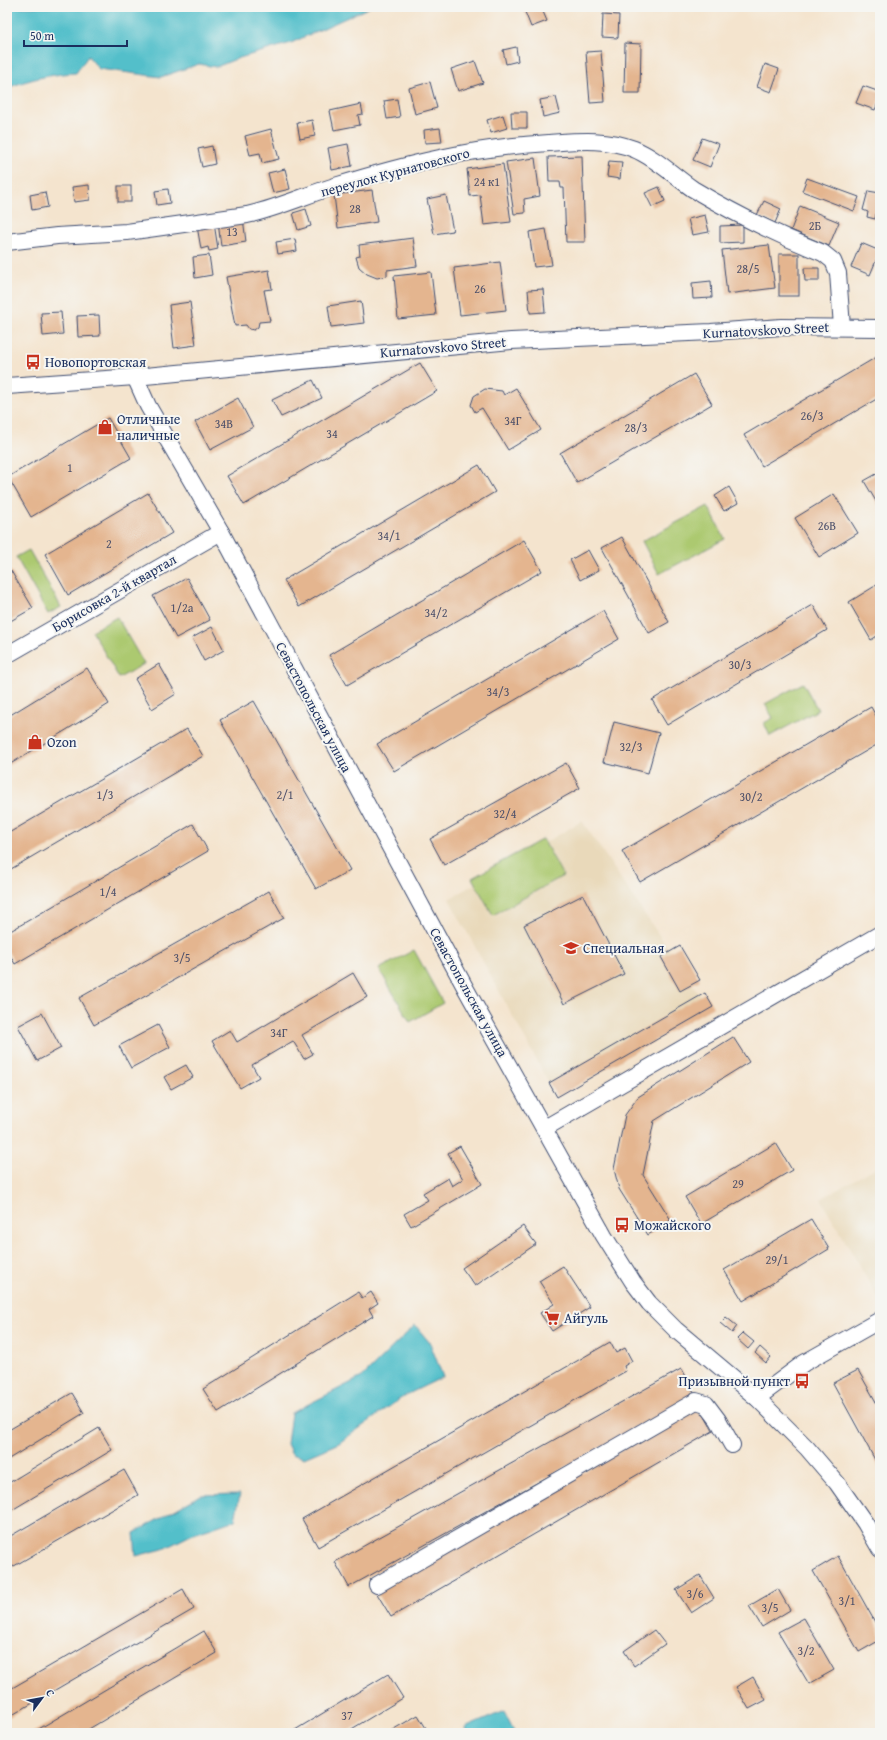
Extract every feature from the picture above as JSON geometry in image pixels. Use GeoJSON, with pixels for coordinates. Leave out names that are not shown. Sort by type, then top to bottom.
{"type":"FeatureCollection","features":[{"type":"Feature","properties":{"kind":"street","name":"переулок Курнатовского"},"geometry":{"type":"LineString","coordinates":[[7,242],[57,236],[126,232],[247,215],[335,186],[450,155],[509,145],[608,141],[635,150],[692,188],[748,221],[823,253],[833,261],[838,273],[842,327]]}},
{"type":"Feature","properties":{"kind":"street","name":"Kurnatovskovo Street"},"geometry":{"type":"LineString","coordinates":[[7,386],[135,377],[511,340],[781,328],[880,328]]}},
{"type":"Feature","properties":{"kind":"street","name":"Севастопольская улица"},"geometry":{"type":"LineString","coordinates":[[135,377],[148,406],[221,532],[464,984],[604,1236],[633,1282],[649,1303],[676,1330],[757,1398],[807,1448],[837,1483],[865,1523],[880,1549]]}},
{"type":"Feature","properties":{"kind":"street","name":"Борисовка 2-й квартал"},"geometry":{"type":"LineString","coordinates":[[7,654],[221,532]]}},
{"type":"Feature","properties":{"kind":"street"},"geometry":{"type":"LineString","coordinates":[[545,1128],[880,934]]}},
{"type":"Feature","properties":{"kind":"street"},"geometry":{"type":"LineString","coordinates":[[757,1398],[804,1363],[880,1320]]}},
{"type":"Feature","properties":{"kind":"street"},"geometry":{"type":"LineString","coordinates":[[377,1584],[696,1401],[706,1404],[718,1420],[732,1445]]}},
{"type":"Feature","properties":{"kind":"shaded area","name":"Специальная"},"geometry":{"type":"Polygon","coordinates":[[[582,821],[700,996],[549,1083],[449,899],[582,821]]]}},
{"type":"Feature","properties":{"kind":"shaded area"},"geometry":{"type":"Polygon","coordinates":[[[880,1165],[880,1296],[878,1298],[821,1199],[880,1165]]]}},
{"type":"Feature","properties":{"kind":"green space"},"geometry":{"type":"Polygon","coordinates":[[[708,506],[725,539],[659,574],[642,541],[708,506]]]}},
{"type":"Feature","properties":{"kind":"green space"},"geometry":{"type":"Polygon","coordinates":[[[29,550],[61,607],[48,614],[16,557],[29,550]]]}},
{"type":"Feature","properties":{"kind":"green space"},"geometry":{"type":"Polygon","coordinates":[[[117,617],[144,664],[119,678],[92,631],[117,617]]]}},
{"type":"Feature","properties":{"kind":"green space"},"geometry":{"type":"Polygon","coordinates":[[[803,683],[818,710],[770,736],[764,723],[773,718],[765,704],[803,683]]]}},
{"type":"Feature","properties":{"kind":"green space"},"geometry":{"type":"Polygon","coordinates":[[[543,839],[563,876],[493,915],[472,878],[543,839]]]}},
{"type":"Feature","properties":{"kind":"green space"},"geometry":{"type":"Polygon","coordinates":[[[414,950],[443,1003],[410,1022],[379,969],[414,950]]]}},
{"type":"Feature","properties":{"kind":"water"},"geometry":{"type":"Polygon","coordinates":[[[7,7],[370,7],[291,43],[236,59],[216,67],[199,64],[161,77],[99,69],[88,56],[76,73],[58,74],[24,82],[7,88],[7,7]]]}},
{"type":"Feature","properties":{"kind":"water"},"geometry":{"type":"Polygon","coordinates":[[[415,1325],[430,1343],[443,1377],[404,1396],[339,1443],[304,1458],[292,1454],[287,1444],[291,1413],[362,1377],[415,1325]]]}},
{"type":"Feature","properties":{"kind":"water"},"geometry":{"type":"Polygon","coordinates":[[[240,1494],[235,1520],[191,1535],[163,1549],[136,1556],[134,1533],[201,1495],[240,1494]]]}},
{"type":"Feature","properties":{"kind":"water"},"geometry":{"type":"Polygon","coordinates":[[[504,1711],[515,1733],[466,1733],[465,1728],[504,1711]]]}},
{"type":"Feature","properties":{"kind":"building"},"geometry":{"type":"Polygon","coordinates":[[[523,7],[541,7],[547,21],[531,27],[523,7]]]}},
{"type":"Feature","properties":{"kind":"building"},"geometry":{"type":"Polygon","coordinates":[[[603,14],[619,15],[618,38],[602,37],[603,14]]]}},
{"type":"Feature","properties":{"kind":"building"},"geometry":{"type":"Polygon","coordinates":[[[625,43],[641,44],[640,93],[624,93],[625,43]]]}},
{"type":"Feature","properties":{"kind":"building"},"geometry":{"type":"Polygon","coordinates":[[[516,47],[518,61],[506,64],[503,50],[516,47]]]}},
{"type":"Feature","properties":{"kind":"building"},"geometry":{"type":"Polygon","coordinates":[[[601,51],[605,102],[590,103],[586,52],[601,51]]]}},
{"type":"Feature","properties":{"kind":"building"},"geometry":{"type":"Polygon","coordinates":[[[475,61],[483,83],[458,91],[451,69],[475,61]]]}},
{"type":"Feature","properties":{"kind":"building"},"geometry":{"type":"Polygon","coordinates":[[[765,64],[779,69],[771,92],[757,87],[765,64]]]}},
{"type":"Feature","properties":{"kind":"building"},"geometry":{"type":"Polygon","coordinates":[[[430,82],[437,108],[415,114],[409,88],[430,82]]]}},
{"type":"Feature","properties":{"kind":"building"},"geometry":{"type":"Polygon","coordinates":[[[863,86],[880,92],[880,98],[875,110],[856,103],[863,86]]]}},
{"type":"Feature","properties":{"kind":"building"},"geometry":{"type":"Polygon","coordinates":[[[556,97],[560,113],[543,117],[540,100],[556,97]]]}},
{"type":"Feature","properties":{"kind":"building"},"geometry":{"type":"Polygon","coordinates":[[[397,99],[400,117],[387,119],[384,101],[397,99]]]}},
{"type":"Feature","properties":{"kind":"building"},"geometry":{"type":"Polygon","coordinates":[[[361,104],[363,114],[358,115],[360,125],[334,130],[330,111],[361,104]]]}},
{"type":"Feature","properties":{"kind":"building"},"geometry":{"type":"Polygon","coordinates":[[[511,112],[527,112],[527,128],[512,128],[511,112]]]}},
{"type":"Feature","properties":{"kind":"building"},"geometry":{"type":"Polygon","coordinates":[[[503,115],[507,128],[491,133],[487,120],[503,115]]]}},
{"type":"Feature","properties":{"kind":"building"},"geometry":{"type":"Polygon","coordinates":[[[312,120],[315,136],[300,139],[297,123],[312,120]]]}},
{"type":"Feature","properties":{"kind":"building"},"geometry":{"type":"Polygon","coordinates":[[[440,128],[442,142],[425,143],[424,130],[440,128]]]}},
{"type":"Feature","properties":{"kind":"building"},"geometry":{"type":"Polygon","coordinates":[[[271,129],[279,159],[262,163],[260,153],[250,155],[245,136],[271,129]]]}},
{"type":"Feature","properties":{"kind":"building"},"geometry":{"type":"Polygon","coordinates":[[[702,138],[719,144],[710,167],[693,160],[702,138]]]}},
{"type":"Feature","properties":{"kind":"building"},"geometry":{"type":"Polygon","coordinates":[[[348,144],[352,166],[332,170],[328,148],[348,144]]]}},
{"type":"Feature","properties":{"kind":"building"},"geometry":{"type":"Polygon","coordinates":[[[212,146],[215,164],[202,167],[198,149],[212,146]]]}},
{"type":"Feature","properties":{"kind":"building"},"geometry":{"type":"Polygon","coordinates":[[[582,156],[585,242],[566,242],[564,188],[561,188],[560,182],[549,182],[548,157],[582,156]]]}},
{"type":"Feature","properties":{"kind":"building"},"geometry":{"type":"Polygon","coordinates":[[[535,158],[540,196],[524,199],[525,213],[514,214],[506,162],[535,158]]]}},
{"type":"Feature","properties":{"kind":"building"},"geometry":{"type":"Polygon","coordinates":[[[609,161],[622,162],[620,179],[607,177],[609,161]]]}},
{"type":"Feature","properties":{"kind":"building"},"geometry":{"type":"Polygon","coordinates":[[[503,164],[511,222],[484,225],[480,195],[470,196],[467,169],[503,164]]]}},
{"type":"Feature","properties":{"kind":"building"},"geometry":{"type":"Polygon","coordinates":[[[285,169],[290,189],[273,193],[268,173],[285,169]]]}},
{"type":"Feature","properties":{"kind":"building"},"geometry":{"type":"Polygon","coordinates":[[[807,178],[859,197],[854,211],[802,191],[807,178]]]}},
{"type":"Feature","properties":{"kind":"building"},"geometry":{"type":"Polygon","coordinates":[[[89,185],[90,200],[74,202],[72,187],[89,185]]]}},
{"type":"Feature","properties":{"kind":"building"},"geometry":{"type":"Polygon","coordinates":[[[118,186],[131,186],[131,202],[118,202],[118,186]]]}},
{"type":"Feature","properties":{"kind":"building"},"geometry":{"type":"Polygon","coordinates":[[[659,187],[665,201],[652,207],[645,193],[659,187]]]}},
{"type":"Feature","properties":{"kind":"building"},"geometry":{"type":"Polygon","coordinates":[[[168,189],[170,203],[157,205],[155,191],[168,189]]]}},
{"type":"Feature","properties":{"kind":"building"},"geometry":{"type":"Polygon","coordinates":[[[372,190],[377,222],[338,228],[334,195],[372,190]]]}},
{"type":"Feature","properties":{"kind":"building"},"geometry":{"type":"Polygon","coordinates":[[[868,191],[880,193],[880,214],[876,214],[875,219],[867,217],[868,212],[863,210],[868,191]]]}},
{"type":"Feature","properties":{"kind":"building"},"geometry":{"type":"Polygon","coordinates":[[[45,192],[48,207],[32,210],[30,195],[45,192]]]}},
{"type":"Feature","properties":{"kind":"building"},"geometry":{"type":"Polygon","coordinates":[[[446,195],[453,231],[434,234],[427,199],[446,195]]]}},
{"type":"Feature","properties":{"kind":"building"},"geometry":{"type":"Polygon","coordinates":[[[764,201],[781,209],[775,223],[757,215],[764,201]]]}},
{"type":"Feature","properties":{"kind":"building"},"geometry":{"type":"Polygon","coordinates":[[[800,206],[839,222],[829,246],[791,230],[800,206]]]}},
{"type":"Feature","properties":{"kind":"building"},"geometry":{"type":"Polygon","coordinates":[[[306,209],[311,226],[298,230],[293,213],[306,209]]]}},
{"type":"Feature","properties":{"kind":"building"},"geometry":{"type":"Polygon","coordinates":[[[705,215],[709,232],[692,235],[688,219],[705,215]]]}},
{"type":"Feature","properties":{"kind":"building"},"geometry":{"type":"Polygon","coordinates":[[[243,218],[246,242],[221,246],[218,222],[243,218]]]}},
{"type":"Feature","properties":{"kind":"building"},"geometry":{"type":"Polygon","coordinates":[[[214,223],[218,249],[209,251],[208,247],[201,249],[197,226],[214,223]]]}},
{"type":"Feature","properties":{"kind":"building"},"geometry":{"type":"Polygon","coordinates":[[[743,225],[743,242],[720,243],[720,226],[743,225]]]}},
{"type":"Feature","properties":{"kind":"building"},"geometry":{"type":"Polygon","coordinates":[[[546,229],[552,265],[534,267],[529,232],[546,229]]]}},
{"type":"Feature","properties":{"kind":"building"},"geometry":{"type":"Polygon","coordinates":[[[413,238],[417,266],[387,270],[387,276],[377,278],[367,274],[359,267],[356,257],[360,256],[359,245],[413,238]]]}},
{"type":"Feature","properties":{"kind":"building"},"geometry":{"type":"Polygon","coordinates":[[[295,239],[297,251],[278,254],[276,242],[295,239]]]}},
{"type":"Feature","properties":{"kind":"building"},"geometry":{"type":"Polygon","coordinates":[[[861,243],[880,251],[870,275],[851,267],[861,243]]]}},
{"type":"Feature","properties":{"kind":"building"},"geometry":{"type":"Polygon","coordinates":[[[769,245],[775,288],[727,294],[722,250],[769,245]]]}},
{"type":"Feature","properties":{"kind":"building"},"geometry":{"type":"Polygon","coordinates":[[[779,254],[799,254],[799,296],[779,296],[779,254]]]}},
{"type":"Feature","properties":{"kind":"building"},"geometry":{"type":"Polygon","coordinates":[[[209,255],[212,275],[195,278],[193,257],[209,255]]]}},
{"type":"Feature","properties":{"kind":"building"},"geometry":{"type":"Polygon","coordinates":[[[500,262],[506,310],[460,315],[454,268],[500,262]]]}},
{"type":"Feature","properties":{"kind":"building"},"geometry":{"type":"Polygon","coordinates":[[[804,268],[819,268],[819,281],[805,281],[804,268]]]}},
{"type":"Feature","properties":{"kind":"building"},"geometry":{"type":"Polygon","coordinates":[[[269,270],[272,289],[264,290],[270,321],[259,322],[258,327],[254,330],[249,329],[246,325],[235,326],[226,277],[269,270]]]}},
{"type":"Feature","properties":{"kind":"building"},"geometry":{"type":"Polygon","coordinates":[[[431,272],[436,315],[398,319],[394,276],[431,272]]]}},
{"type":"Feature","properties":{"kind":"building"},"geometry":{"type":"Polygon","coordinates":[[[711,281],[712,298],[693,299],[692,283],[711,281]]]}},
{"type":"Feature","properties":{"kind":"building"},"geometry":{"type":"Polygon","coordinates":[[[543,289],[545,312],[530,313],[528,290],[543,289]]]}},
{"type":"Feature","properties":{"kind":"building"},"geometry":{"type":"Polygon","coordinates":[[[361,301],[364,323],[331,327],[328,306],[361,301]]]}},
{"type":"Feature","properties":{"kind":"building"},"geometry":{"type":"Polygon","coordinates":[[[190,302],[196,345],[174,348],[169,305],[190,302]]]}},
{"type":"Feature","properties":{"kind":"building"},"geometry":{"type":"Polygon","coordinates":[[[61,312],[63,334],[43,336],[41,313],[61,312]]]}},
{"type":"Feature","properties":{"kind":"building"},"geometry":{"type":"Polygon","coordinates":[[[99,315],[100,336],[78,337],[77,316],[99,315]]]}},
{"type":"Feature","properties":{"kind":"building"},"geometry":{"type":"Polygon","coordinates":[[[880,355],[880,397],[762,466],[744,435],[880,355]]]}},
{"type":"Feature","properties":{"kind":"building"},"geometry":{"type":"Polygon","coordinates":[[[420,363],[437,391],[244,505],[227,476],[420,363]]]}},
{"type":"Feature","properties":{"kind":"building"},"geometry":{"type":"Polygon","coordinates":[[[694,374],[712,404],[577,483],[560,453],[694,374]]]}},
{"type":"Feature","properties":{"kind":"building"},"geometry":{"type":"Polygon","coordinates":[[[313,380],[322,398],[281,417],[272,400],[313,380]]]}},
{"type":"Feature","properties":{"kind":"building"},"geometry":{"type":"Polygon","coordinates":[[[516,388],[541,430],[508,450],[482,408],[475,412],[471,405],[474,396],[485,389],[502,391],[504,395],[516,388]]]}},
{"type":"Feature","properties":{"kind":"building"},"geometry":{"type":"Polygon","coordinates":[[[238,398],[253,427],[210,450],[195,422],[238,398]]]}},
{"type":"Feature","properties":{"kind":"building"},"geometry":{"type":"Polygon","coordinates":[[[108,418],[131,458],[31,517],[8,477],[108,418]]]}},
{"type":"Feature","properties":{"kind":"building"},"geometry":{"type":"Polygon","coordinates":[[[479,465],[495,492],[299,607],[284,580],[479,465]]]}},
{"type":"Feature","properties":{"kind":"building"},"geometry":{"type":"Polygon","coordinates":[[[880,472],[880,508],[864,481],[880,472]]]}},
{"type":"Feature","properties":{"kind":"building"},"geometry":{"type":"Polygon","coordinates":[[[729,487],[738,503],[724,511],[715,496],[729,487]]]}},
{"type":"Feature","properties":{"kind":"building"},"geometry":{"type":"Polygon","coordinates":[[[148,493],[172,533],[68,595],[45,554],[148,493]]]}},
{"type":"Feature","properties":{"kind":"building"},"geometry":{"type":"Polygon","coordinates":[[[834,494],[858,533],[819,557],[795,518],[834,494]]]}},
{"type":"Feature","properties":{"kind":"building"},"geometry":{"type":"Polygon","coordinates":[[[622,537],[669,622],[649,633],[602,548],[622,537]]]}},
{"type":"Feature","properties":{"kind":"building"},"geometry":{"type":"Polygon","coordinates":[[[524,540],[542,571],[347,685],[329,655],[524,540]]]}},
{"type":"Feature","properties":{"kind":"building"},"geometry":{"type":"Polygon","coordinates":[[[588,550],[599,570],[580,580],[570,560],[588,550]]]}},
{"type":"Feature","properties":{"kind":"building"},"geometry":{"type":"Polygon","coordinates":[[[11,571],[33,608],[7,623],[7,573],[11,571]]]}},
{"type":"Feature","properties":{"kind":"building"},"geometry":{"type":"Polygon","coordinates":[[[187,578],[210,620],[176,638],[153,596],[187,578]]]}},
{"type":"Feature","properties":{"kind":"building"},"geometry":{"type":"Polygon","coordinates":[[[880,583],[880,634],[871,640],[849,602],[880,583]]]}},
{"type":"Feature","properties":{"kind":"building"},"geometry":{"type":"Polygon","coordinates":[[[813,605],[827,630],[667,725],[652,700],[813,605]]]}},
{"type":"Feature","properties":{"kind":"building"},"geometry":{"type":"Polygon","coordinates":[[[603,611],[619,639],[394,771],[377,744],[603,611]]]}},
{"type":"Feature","properties":{"kind":"building"},"geometry":{"type":"Polygon","coordinates":[[[212,627],[224,650],[204,661],[192,638],[212,627]]]}},
{"type":"Feature","properties":{"kind":"building"},"geometry":{"type":"Polygon","coordinates":[[[159,664],[176,694],[152,709],[135,679],[159,664]]]}},
{"type":"Feature","properties":{"kind":"building"},"geometry":{"type":"Polygon","coordinates":[[[87,668],[109,704],[7,766],[7,717],[87,668]]]}},
{"type":"Feature","properties":{"kind":"building"},"geometry":{"type":"Polygon","coordinates":[[[254,701],[350,870],[316,889],[220,720],[254,701]]]}},
{"type":"Feature","properties":{"kind":"building"},"geometry":{"type":"Polygon","coordinates":[[[871,707],[880,723],[880,743],[640,882],[622,851],[871,707]]]}},
{"type":"Feature","properties":{"kind":"building"},"geometry":{"type":"Polygon","coordinates":[[[614,722],[659,733],[648,773],[604,762],[614,722]]]}},
{"type":"Feature","properties":{"kind":"building"},"geometry":{"type":"Polygon","coordinates":[[[187,729],[203,756],[11,869],[7,862],[7,834],[187,729]]]}},
{"type":"Feature","properties":{"kind":"building"},"geometry":{"type":"Polygon","coordinates":[[[566,763],[580,788],[444,865],[430,839],[566,763]]]}},
{"type":"Feature","properties":{"kind":"building"},"geometry":{"type":"Polygon","coordinates":[[[193,824],[208,851],[15,964],[7,950],[7,933],[193,824]]]}},
{"type":"Feature","properties":{"kind":"building"},"geometry":{"type":"Polygon","coordinates":[[[269,891],[284,918],[94,1025],[79,998],[269,891]]]}},
{"type":"Feature","properties":{"kind":"building"},"geometry":{"type":"Polygon","coordinates":[[[583,895],[624,974],[564,1004],[524,925],[583,895]]]}},
{"type":"Feature","properties":{"kind":"building"},"geometry":{"type":"Polygon","coordinates":[[[680,946],[700,980],[680,991],[661,957],[680,946]]]}},
{"type":"Feature","properties":{"kind":"building"},"geometry":{"type":"Polygon","coordinates":[[[353,973],[367,997],[302,1035],[313,1054],[304,1059],[293,1041],[252,1065],[259,1077],[240,1088],[212,1041],[230,1030],[237,1042],[353,973]]]}},
{"type":"Feature","properties":{"kind":"building"},"geometry":{"type":"Polygon","coordinates":[[[705,993],[713,1007],[557,1097],[549,1083],[705,993]]]}},
{"type":"Feature","properties":{"kind":"building"},"geometry":{"type":"Polygon","coordinates":[[[42,1013],[61,1048],[37,1061],[18,1026],[42,1013]]]}},
{"type":"Feature","properties":{"kind":"building"},"geometry":{"type":"Polygon","coordinates":[[[158,1025],[170,1047],[131,1068],[119,1046],[158,1025]]]}},
{"type":"Feature","properties":{"kind":"building"},"geometry":{"type":"Polygon","coordinates":[[[733,1037],[749,1062],[654,1121],[643,1175],[671,1220],[648,1235],[619,1189],[614,1169],[625,1115],[638,1097],[733,1037]]]}},
{"type":"Feature","properties":{"kind":"building"},"geometry":{"type":"Polygon","coordinates":[[[186,1065],[193,1077],[171,1089],[164,1077],[186,1065]]]}},
{"type":"Feature","properties":{"kind":"building"},"geometry":{"type":"Polygon","coordinates":[[[776,1143],[792,1170],[701,1224],[685,1197],[776,1143]]]}},
{"type":"Feature","properties":{"kind":"building"},"geometry":{"type":"Polygon","coordinates":[[[460,1146],[482,1184],[411,1226],[404,1214],[428,1200],[423,1193],[448,1178],[452,1186],[463,1179],[448,1153],[460,1146]]]}},
{"type":"Feature","properties":{"kind":"building"},"geometry":{"type":"Polygon","coordinates":[[[811,1219],[829,1249],[743,1301],[724,1270],[811,1219]]]}},
{"type":"Feature","properties":{"kind":"building"},"geometry":{"type":"Polygon","coordinates":[[[523,1226],[536,1244],[475,1286],[462,1268],[523,1226]]]}},
{"type":"Feature","properties":{"kind":"building"},"geometry":{"type":"Polygon","coordinates":[[[563,1266],[590,1307],[552,1331],[540,1313],[554,1304],[539,1281],[563,1266]]]}},
{"type":"Feature","properties":{"kind":"building"},"geometry":{"type":"Polygon","coordinates":[[[358,1292],[362,1298],[371,1292],[378,1303],[369,1309],[373,1316],[218,1412],[203,1389],[358,1292]]]}},
{"type":"Feature","properties":{"kind":"building"},"geometry":{"type":"Polygon","coordinates":[[[726,1317],[737,1326],[732,1333],[720,1323],[726,1317]]]}},
{"type":"Feature","properties":{"kind":"building"},"geometry":{"type":"Polygon","coordinates":[[[743,1333],[754,1342],[748,1349],[737,1339],[743,1333]]]}},
{"type":"Feature","properties":{"kind":"building"},"geometry":{"type":"Polygon","coordinates":[[[610,1342],[616,1353],[625,1348],[632,1361],[624,1366],[626,1371],[318,1547],[302,1519],[610,1342]]]}},
{"type":"Feature","properties":{"kind":"building"},"geometry":{"type":"Polygon","coordinates":[[[760,1347],[771,1357],[766,1363],[755,1353],[760,1347]]]}},
{"type":"Feature","properties":{"kind":"building"},"geometry":{"type":"Polygon","coordinates":[[[681,1369],[695,1395],[349,1587],[335,1562],[681,1369]]]}},
{"type":"Feature","properties":{"kind":"building"},"geometry":{"type":"Polygon","coordinates":[[[858,1370],[880,1409],[880,1469],[833,1383],[858,1370]]]}},
{"type":"Feature","properties":{"kind":"building"},"geometry":{"type":"Polygon","coordinates":[[[72,1393],[84,1413],[7,1460],[7,1431],[72,1393]]]}},
{"type":"Feature","properties":{"kind":"building"},"geometry":{"type":"Polygon","coordinates":[[[699,1406],[713,1431],[391,1617],[376,1592],[699,1406]]]}},
{"type":"Feature","properties":{"kind":"building"},"geometry":{"type":"Polygon","coordinates":[[[99,1428],[112,1450],[7,1513],[7,1484],[99,1428]]]}},
{"type":"Feature","properties":{"kind":"building"},"geometry":{"type":"Polygon","coordinates":[[[124,1470],[138,1495],[7,1570],[7,1538],[124,1470]]]}},
{"type":"Feature","properties":{"kind":"building"},"geometry":{"type":"Polygon","coordinates":[[[838,1556],[880,1631],[880,1640],[859,1652],[813,1571],[838,1556]]]}},
{"type":"Feature","properties":{"kind":"building"},"geometry":{"type":"Polygon","coordinates":[[[700,1575],[714,1598],[691,1613],[676,1590],[700,1575]]]}},
{"type":"Feature","properties":{"kind":"building"},"geometry":{"type":"Polygon","coordinates":[[[183,1589],[194,1609],[7,1718],[7,1691],[183,1589]]]}},
{"type":"Feature","properties":{"kind":"building"},"geometry":{"type":"Polygon","coordinates":[[[778,1589],[790,1610],[762,1627],[749,1606],[778,1589]]]}},
{"type":"Feature","properties":{"kind":"building"},"geometry":{"type":"Polygon","coordinates":[[[804,1618],[834,1670],[809,1684],[778,1632],[804,1618]]]}},
{"type":"Feature","properties":{"kind":"building"},"geometry":{"type":"Polygon","coordinates":[[[654,1630],[665,1644],[634,1666],[624,1651],[654,1630]]]}},
{"type":"Feature","properties":{"kind":"building"},"geometry":{"type":"Polygon","coordinates":[[[204,1631],[217,1653],[82,1733],[32,1733],[204,1631]]]}},
{"type":"Feature","properties":{"kind":"building"},"geometry":{"type":"Polygon","coordinates":[[[388,1674],[403,1698],[345,1733],[290,1733],[388,1674]]]}},
{"type":"Feature","properties":{"kind":"building"},"geometry":{"type":"Polygon","coordinates":[[[753,1677],[766,1700],[749,1709],[736,1687],[753,1677]]]}},
{"type":"Feature","properties":{"kind":"building"},"geometry":{"type":"Polygon","coordinates":[[[418,1715],[429,1733],[387,1733],[418,1715]]]}},
{"type":"Feature","properties":{"kind":"place","name":"Новопортовская"},"geometry":{"type":"Point","coordinates":[33,362]}},
{"type":"Feature","properties":{"kind":"place","name":"Отличные наличные"},"geometry":{"type":"Point","coordinates":[105,427]}},
{"type":"Feature","properties":{"kind":"place","name":"Ozon"},"geometry":{"type":"Point","coordinates":[35,742]}},
{"type":"Feature","properties":{"kind":"place","name":"Специальная"},"geometry":{"type":"Point","coordinates":[571,948]}},
{"type":"Feature","properties":{"kind":"place","name":"Можайского"},"geometry":{"type":"Point","coordinates":[622,1225]}},
{"type":"Feature","properties":{"kind":"place","name":"Айгуль"},"geometry":{"type":"Point","coordinates":[552,1318]}},
{"type":"Feature","properties":{"kind":"place","name":"Призывной пункт"},"geometry":{"type":"Point","coordinates":[802,1381]}}]}
